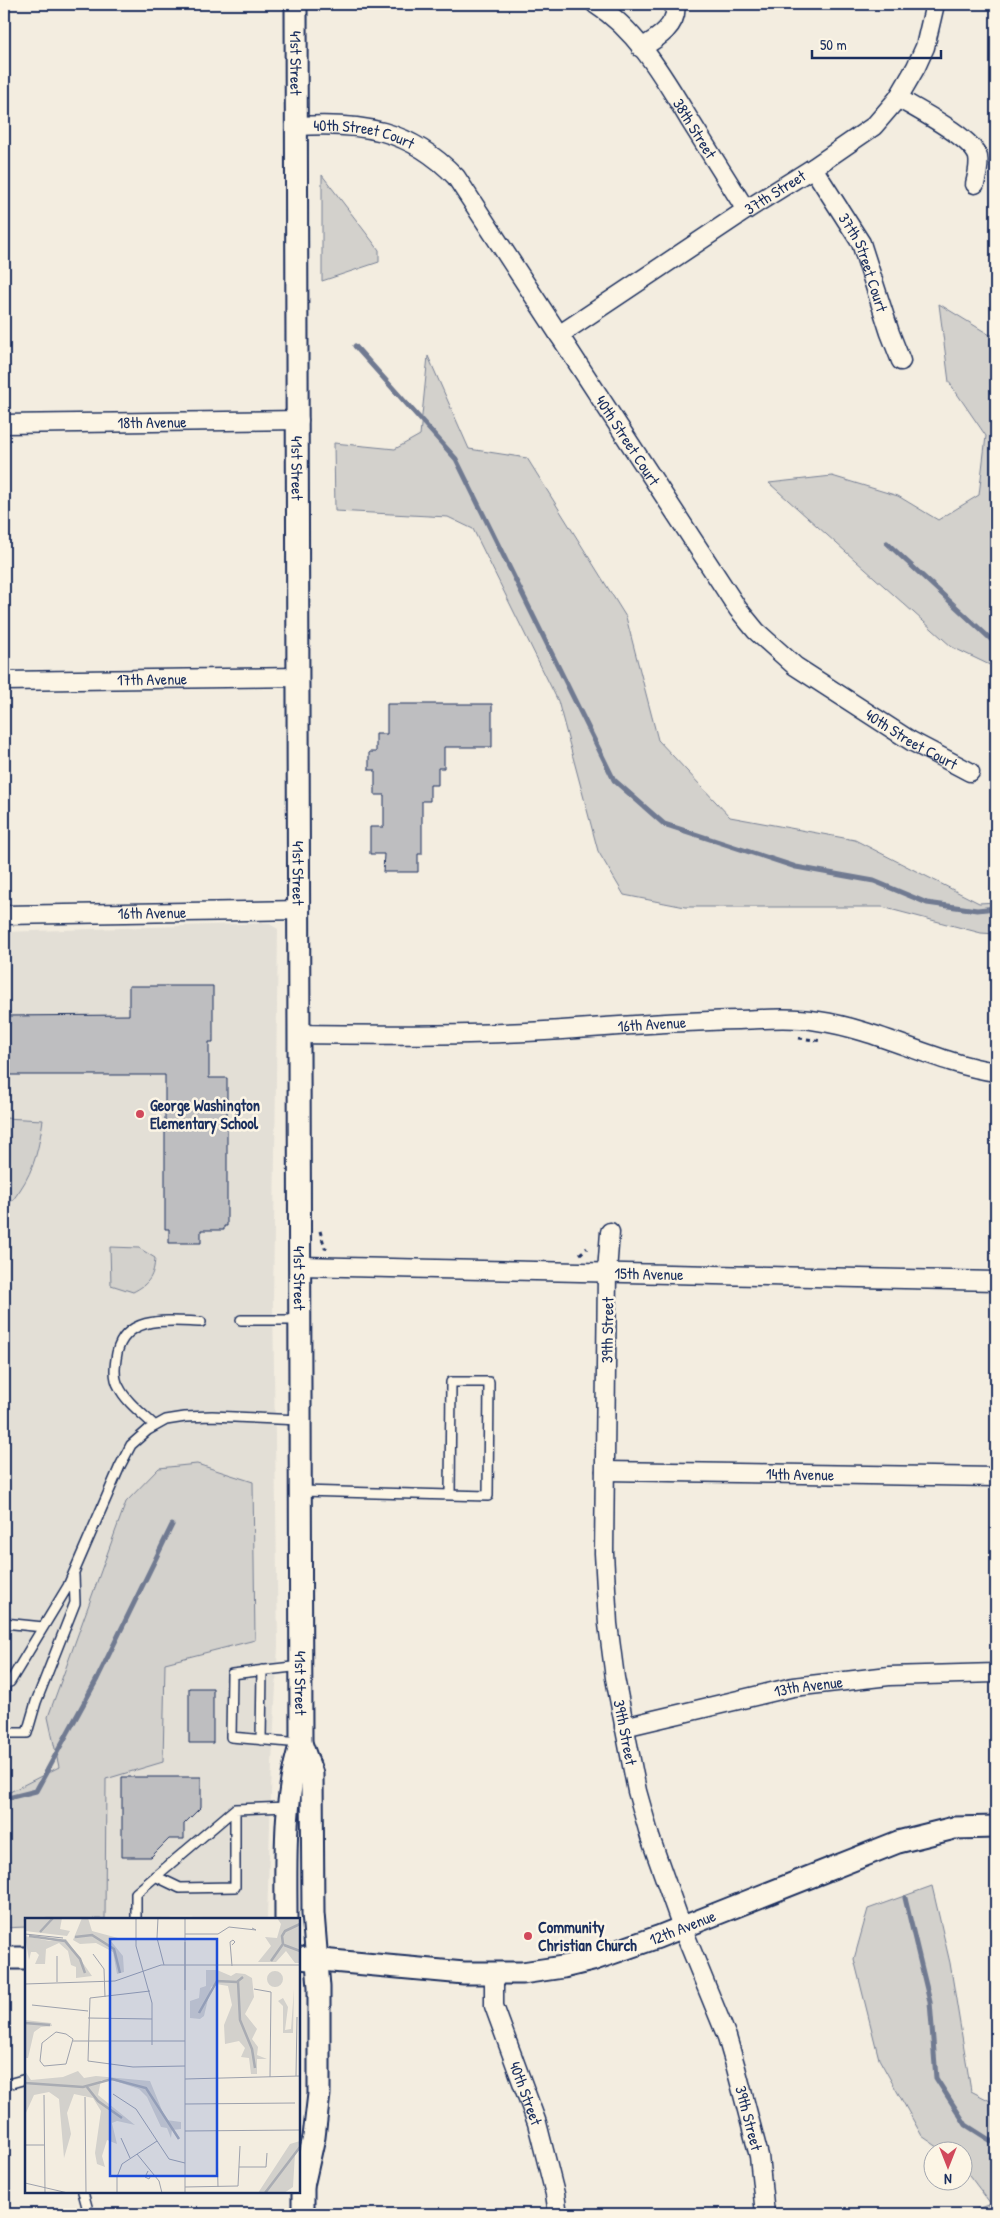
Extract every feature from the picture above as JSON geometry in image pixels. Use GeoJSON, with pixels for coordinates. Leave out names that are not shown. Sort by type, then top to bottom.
{"type":"FeatureCollection","features":[{"type":"Feature","properties":{"kind":"street","name":"41st Street"},"geometry":{"type":"LineString","coordinates":[[286,1918],[288,1807],[292,1770],[301,1743],[299,420],[296,4]]}},
{"type":"Feature","properties":{"kind":"street","name":"38th Street"},"geometry":{"type":"LineString","coordinates":[[595,4],[616,11],[671,90],[746,210]]}},
{"type":"Feature","properties":{"kind":"street"},"geometry":{"type":"LineString","coordinates":[[641,48],[657,40],[663,33],[675,16],[675,4]]}},
{"type":"Feature","properties":{"kind":"street","name":"37th Street"},"geometry":{"type":"LineString","coordinates":[[559,335],[874,126],[898,98],[925,48],[935,4]]}},
{"type":"Feature","properties":{"kind":"street"},"geometry":{"type":"LineString","coordinates":[[898,98],[953,131],[972,147],[978,156],[975,184]]}},
{"type":"Feature","properties":{"kind":"street","name":"40th Street Court"},"geometry":{"type":"LineString","coordinates":[[297,126],[321,124],[382,130],[408,140],[430,153],[456,177],[738,609],[756,631],[795,666],[911,741],[970,772]]}},
{"type":"Feature","properties":{"kind":"street","name":"37th Street Court"},"geometry":{"type":"LineString","coordinates":[[813,168],[861,243],[901,361]]}},
{"type":"Feature","properties":{"kind":"street","name":"18th Avenue"},"geometry":{"type":"LineString","coordinates":[[4,424],[299,420]]}},
{"type":"Feature","properties":{"kind":"street","name":"17th Avenue"},"geometry":{"type":"LineString","coordinates":[[4,680],[299,677]]}},
{"type":"Feature","properties":{"kind":"street","name":"16th Avenue"},"geometry":{"type":"LineString","coordinates":[[4,915],[300,910]]}},
{"type":"Feature","properties":{"kind":"street","name":"16th Avenue"},"geometry":{"type":"LineString","coordinates":[[300,1034],[432,1035],[681,1022],[789,1019],[818,1021],[864,1031],[943,1060],[971,1068],[996,1072]]}},
{"type":"Feature","properties":{"kind":"street","name":"39th Street"},"geometry":{"type":"LineString","coordinates":[[610,1232],[607,1272],[604,1553],[608,1624],[624,1728],[637,1791],[650,1837],[682,1928],[714,2004],[736,2068],[759,2156],[764,2214]]}},
{"type":"Feature","properties":{"kind":"street","name":"15th Avenue"},"geometry":{"type":"LineString","coordinates":[[300,1266],[996,1281]]}},
{"type":"Feature","properties":{"kind":"street","name":"14th Avenue"},"geometry":{"type":"LineString","coordinates":[[605,1471],[996,1477]]}},
{"type":"Feature","properties":{"kind":"street","name":"13th Avenue"},"geometry":{"type":"LineString","coordinates":[[624,1728],[794,1687],[889,1676],[996,1673]]}},
{"type":"Feature","properties":{"kind":"street","name":"41st Street"},"geometry":{"type":"LineString","coordinates":[[301,1743],[312,1774],[313,1913],[308,1958],[319,2094],[314,2137],[301,2176],[303,2214]]}},
{"type":"Feature","properties":{"kind":"street","name":"12th Avenue"},"geometry":{"type":"LineString","coordinates":[[308,1958],[429,1970],[494,1973],[522,1973],[585,1962],[682,1928],[898,1842],[954,1828],[996,1827]]}},
{"type":"Feature","properties":{"kind":"street"},"geometry":{"type":"LineString","coordinates":[[4,1958],[25,1958]]}},
{"type":"Feature","properties":{"kind":"street","name":"40th Street"},"geometry":{"type":"LineString","coordinates":[[494,1973],[494,2006],[537,2123],[555,2194],[558,2214]]}},
{"type":"Feature","properties":{"kind":"lane"},"geometry":{"type":"LineString","coordinates":[[241,1320],[300,1320]]}},
{"type":"Feature","properties":{"kind":"lane"},"geometry":{"type":"LineString","coordinates":[[155,1426],[118,1386],[114,1366],[118,1347],[125,1334],[135,1327],[158,1321],[201,1322]]}},
{"type":"Feature","properties":{"kind":"lane"},"geometry":{"type":"LineString","coordinates":[[301,1491],[450,1496],[488,1496],[489,1382],[451,1382],[450,1496]]}},
{"type":"Feature","properties":{"kind":"lane"},"geometry":{"type":"LineString","coordinates":[[4,1708],[5,1681],[10,1682],[68,1586],[131,1445],[155,1426],[166,1420],[185,1417],[212,1416],[300,1420]]}},
{"type":"Feature","properties":{"kind":"lane"},"geometry":{"type":"LineString","coordinates":[[4,1726],[6,1733],[27,1733],[36,1702],[75,1603],[74,1572]]}},
{"type":"Feature","properties":{"kind":"lane"},"geometry":{"type":"LineString","coordinates":[[4,1622],[43,1627]]}},
{"type":"Feature","properties":{"kind":"lane"},"geometry":{"type":"LineString","coordinates":[[301,1666],[232,1674],[235,1702],[231,1738],[301,1743]]}},
{"type":"Feature","properties":{"kind":"lane"},"geometry":{"type":"LineString","coordinates":[[261,1740],[260,1703],[262,1670]]}},
{"type":"Feature","properties":{"kind":"lane"},"geometry":{"type":"LineString","coordinates":[[136,1918],[136,1893],[235,1809],[288,1807]]}},
{"type":"Feature","properties":{"kind":"lane"},"geometry":{"type":"LineString","coordinates":[[155,1876],[180,1888],[235,1887],[235,1809]]}},
{"type":"Feature","properties":{"kind":"lane"},"geometry":{"type":"LineString","coordinates":[[4,2088],[8,2084],[25,2080]]}},
{"type":"Feature","properties":{"kind":"lane"},"geometry":{"type":"LineString","coordinates":[[83,2193],[89,2214]]}},
{"type":"Feature","properties":{"kind":"path"},"geometry":{"type":"LineString","coordinates":[[796,1038],[830,1042]]}},
{"type":"Feature","properties":{"kind":"path"},"geometry":{"type":"LineString","coordinates":[[320,1227],[320,1236],[325,1248],[332,1250]]}},
{"type":"Feature","properties":{"kind":"path"},"geometry":{"type":"LineString","coordinates":[[576,1254],[582,1254],[587,1248]]}},
{"type":"Feature","properties":{"kind":"shaded area"},"geometry":{"type":"Polygon","coordinates":[[[322,175],[379,250],[379,262],[322,281],[322,175]]]}},
{"type":"Feature","properties":{"kind":"shaded area"},"geometry":{"type":"Polygon","coordinates":[[[939,304],[990,335],[996,335],[996,668],[952,647],[769,483],[832,476],[898,496],[938,520],[979,495],[986,436],[949,382],[939,304]]]}},
{"type":"Feature","properties":{"kind":"shaded area"},"geometry":{"type":"Polygon","coordinates":[[[428,356],[469,449],[527,458],[626,617],[658,740],[730,817],[855,840],[979,903],[996,902],[996,934],[981,933],[882,907],[685,907],[624,895],[598,851],[558,701],[473,529],[448,517],[335,511],[334,443],[395,449],[420,435],[428,356]]]}},
{"type":"Feature","properties":{"kind":"shaded area"},"geometry":{"type":"Polygon","coordinates":[[[268,923],[278,929],[273,1301],[278,1646],[267,1918],[25,1918],[4,1922],[4,932],[268,923]]]}},
{"type":"Feature","properties":{"kind":"shaded area"},"geometry":{"type":"Polygon","coordinates":[[[4,1118],[43,1120],[33,1165],[15,1197],[4,1206],[4,1118]]]}},
{"type":"Feature","properties":{"kind":"shaded area"},"geometry":{"type":"Polygon","coordinates":[[[110,1247],[139,1248],[155,1258],[150,1279],[133,1292],[111,1285],[110,1247]]]}},
{"type":"Feature","properties":{"kind":"shaded area"},"geometry":{"type":"Polygon","coordinates":[[[197,1464],[253,1482],[255,1640],[165,1663],[163,1762],[106,1779],[105,1918],[25,1918],[25,1927],[4,1928],[4,1795],[59,1767],[48,1717],[126,1502],[159,1468],[197,1464]]]}},
{"type":"Feature","properties":{"kind":"shaded area"},"geometry":{"type":"Polygon","coordinates":[[[932,1886],[950,1963],[971,2091],[996,2104],[996,2214],[962,2214],[991,2204],[972,2179],[972,2140],[928,2140],[922,2136],[879,2059],[854,1959],[868,1909],[932,1886]]]}},
{"type":"Feature","properties":{"kind":"building"},"geometry":{"type":"Polygon","coordinates":[[[387,704],[492,704],[492,747],[444,747],[444,768],[438,768],[438,785],[430,785],[430,801],[422,801],[422,854],[418,854],[418,872],[383,872],[384,854],[370,854],[370,827],[384,827],[384,795],[375,795],[375,770],[369,770],[369,752],[376,752],[376,734],[387,734],[387,704]]]}},
{"type":"Feature","properties":{"kind":"building"},"geometry":{"type":"Polygon","coordinates":[[[129,986],[213,986],[213,1042],[209,1042],[209,1078],[227,1078],[227,1226],[224,1226],[224,1230],[201,1230],[201,1243],[169,1243],[169,1229],[165,1229],[165,1075],[4,1075],[4,1016],[129,1015],[129,986]]]}},
{"type":"Feature","properties":{"kind":"building"},"geometry":{"type":"Polygon","coordinates":[[[189,1688],[213,1688],[213,1743],[189,1743],[189,1688]]]}},
{"type":"Feature","properties":{"kind":"building"},"geometry":{"type":"Polygon","coordinates":[[[122,1777],[201,1777],[201,1807],[184,1824],[184,1839],[169,1839],[151,1857],[122,1857],[122,1777]]]}},
{"type":"Feature","properties":{"kind":"waterway"},"geometry":{"type":"LineString","coordinates":[[355,346],[456,459],[614,780],[664,824],[796,867],[874,881],[927,903],[977,910],[996,908]]}},
{"type":"Feature","properties":{"kind":"waterway"},"geometry":{"type":"LineString","coordinates":[[887,543],[996,644]]}},
{"type":"Feature","properties":{"kind":"waterway"},"geometry":{"type":"LineString","coordinates":[[4,1799],[36,1791],[97,1679],[172,1525]]}},
{"type":"Feature","properties":{"kind":"waterway"},"geometry":{"type":"LineString","coordinates":[[905,1898],[930,2002],[936,2078],[966,2125],[996,2144]]}},
{"type":"Feature","properties":{"kind":"place","name":"George Washington Elementary School"},"geometry":{"type":"Point","coordinates":[140,1114]}},
{"type":"Feature","properties":{"kind":"place","name":"Community Christian Church"},"geometry":{"type":"Point","coordinates":[528,1936]}}]}
